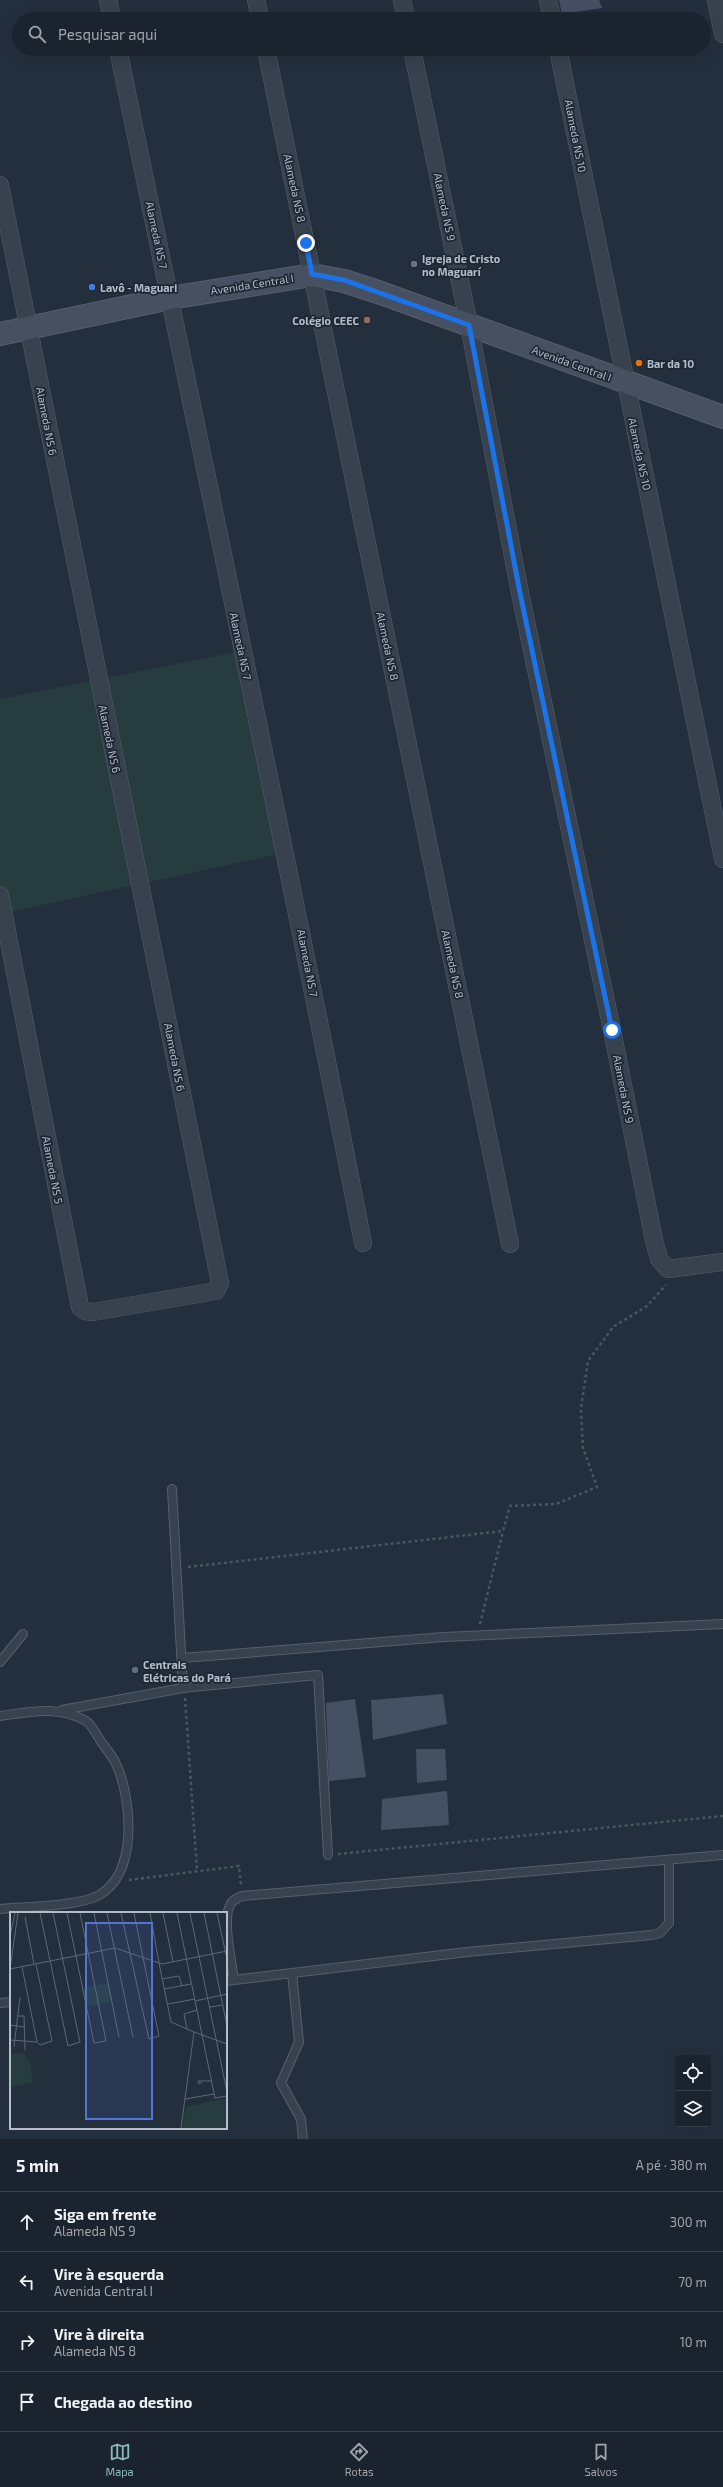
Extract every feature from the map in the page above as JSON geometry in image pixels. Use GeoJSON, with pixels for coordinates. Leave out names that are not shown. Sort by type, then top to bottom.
{"type":"FeatureCollection","features":[{"type":"Feature","properties":{"kind":"main road","name":"Avenida Central I"},"geometry":{"type":"LineString","coordinates":[[0,334],[170,298],[312,274],[344,280],[723,417]]}},
{"type":"Feature","properties":{"kind":"street"},"geometry":{"type":"LineString","coordinates":[[108,0],[111,12]]}},
{"type":"Feature","properties":{"kind":"street"},"geometry":{"type":"LineString","coordinates":[[256,0],[259,12]]}},
{"type":"Feature","properties":{"kind":"street"},"geometry":{"type":"LineString","coordinates":[[402,0],[405,12]]}},
{"type":"Feature","properties":{"kind":"street"},"geometry":{"type":"LineString","coordinates":[[548,0],[551,12]]}},
{"type":"Feature","properties":{"kind":"street"},"geometry":{"type":"LineString","coordinates":[[716,0],[723,34]]}},
{"type":"Feature","properties":{"kind":"street","name":"Alameda NS 7"},"geometry":{"type":"LineString","coordinates":[[119,56],[287,854],[363,1243]]}},
{"type":"Feature","properties":{"kind":"street","name":"Alameda NS 8"},"geometry":{"type":"LineString","coordinates":[[267,56],[510,1244]]}},
{"type":"Feature","properties":{"kind":"street","name":"Alameda NS 9"},"geometry":{"type":"LineString","coordinates":[[413,56],[469,325],[520,593],[659,1259],[668,1269],[681,1269]]}},
{"type":"Feature","properties":{"kind":"street","name":"Alameda NS 10"},"geometry":{"type":"LineString","coordinates":[[559,56],[723,859]]}},
{"type":"Feature","properties":{"kind":"street","name":"Alameda NS 6"},"geometry":{"type":"LineString","coordinates":[[0,185],[219,1275],[220,1286],[216,1291]]}},
{"type":"Feature","properties":{"kind":"street","name":"Alameda NS 5"},"geometry":{"type":"LineString","coordinates":[[0,896],[80,1307],[85,1311],[93,1312],[216,1291]]}},
{"type":"Feature","properties":{"kind":"street"},"geometry":{"type":"LineString","coordinates":[[681,1269],[723,1262]]}},
{"type":"Feature","properties":{"kind":"lane"},"geometry":{"type":"LineString","coordinates":[[172,1489],[183,1658],[187,1691]]}},
{"type":"Feature","properties":{"kind":"lane"},"geometry":{"type":"LineString","coordinates":[[183,1658],[370,1642],[723,1624]]}},
{"type":"Feature","properties":{"kind":"lane"},"geometry":{"type":"LineString","coordinates":[[0,1662],[23,1634]]}},
{"type":"Feature","properties":{"kind":"lane"},"geometry":{"type":"LineString","coordinates":[[0,1716],[35,1711],[59,1711],[187,1691],[318,1675],[328,1855]]}},
{"type":"Feature","properties":{"kind":"lane"},"geometry":{"type":"LineString","coordinates":[[0,1909],[83,1900],[98,1896],[113,1882],[126,1849],[128,1813],[124,1789],[117,1765],[87,1722],[59,1711]]}},
{"type":"Feature","properties":{"kind":"lane"},"geometry":{"type":"LineString","coordinates":[[669,1862],[669,1924],[660,1933],[230,1980],[227,1920],[230,1906],[233,1901],[242,1896],[669,1862],[723,1856]]}},
{"type":"Feature","properties":{"kind":"lane"},"geometry":{"type":"LineString","coordinates":[[292,1973],[299,2042],[281,2083],[301,2119],[303,2139]]}},
{"type":"Feature","properties":{"kind":"lane"},"geometry":{"type":"LineString","coordinates":[[0,2003],[10,2002]]}},
{"type":"Feature","properties":{"kind":"path"},"geometry":{"type":"LineString","coordinates":[[477,1636],[510,1506],[556,1504],[597,1487],[582,1448],[582,1408],[588,1361],[613,1327],[647,1306],[681,1269]]}},
{"type":"Feature","properties":{"kind":"path"},"geometry":{"type":"LineString","coordinates":[[177,1568],[504,1531]]}},
{"type":"Feature","properties":{"kind":"path"},"geometry":{"type":"LineString","coordinates":[[187,1691],[197,1870]]}},
{"type":"Feature","properties":{"kind":"path"},"geometry":{"type":"LineString","coordinates":[[328,1855],[723,1816]]}},
{"type":"Feature","properties":{"kind":"path"},"geometry":{"type":"LineString","coordinates":[[113,1882],[197,1870],[239,1866],[242,1896]]}},
{"type":"Feature","properties":{"kind":"green space"},"geometry":{"type":"Polygon","coordinates":[[[242,651],[284,853],[0,914],[0,699],[242,651]]]}},
{"type":"Feature","properties":{"kind":"building"},"geometry":{"type":"Polygon","coordinates":[[[559,0],[599,0],[602,8],[575,12],[562,12],[559,0]]]}},
{"type":"Feature","properties":{"kind":"building"},"geometry":{"type":"Polygon","coordinates":[[[443,1694],[447,1724],[373,1740],[371,1700],[443,1694]]]}},
{"type":"Feature","properties":{"kind":"building"},"geometry":{"type":"Polygon","coordinates":[[[355,1699],[366,1777],[329,1781],[326,1703],[355,1699]]]}},
{"type":"Feature","properties":{"kind":"building"},"geometry":{"type":"Polygon","coordinates":[[[416,1749],[445,1749],[447,1780],[417,1783],[416,1749]]]}},
{"type":"Feature","properties":{"kind":"building"},"geometry":{"type":"Polygon","coordinates":[[[447,1791],[449,1825],[381,1830],[382,1799],[447,1791]]]}},
{"type":"Feature","properties":{"kind":"place","name":"Igreja de Cristo no Maguarí"},"geometry":{"type":"Point","coordinates":[414,264]}},
{"type":"Feature","properties":{"kind":"place","name":"Lavô - Maguari"},"geometry":{"type":"Point","coordinates":[92,287]}},
{"type":"Feature","properties":{"kind":"place","name":"Colégio CEEC"},"geometry":{"type":"Point","coordinates":[367,320]}},
{"type":"Feature","properties":{"kind":"place","name":"Bar da 10"},"geometry":{"type":"Point","coordinates":[639,363]}},
{"type":"Feature","properties":{"kind":"place","name":"Centrais Elétricas do Pará"},"geometry":{"type":"Point","coordinates":[135,1670]}},
{"type":"Feature","properties":{"kind":"route"},"geometry":{"type":"LineString","coordinates":[[306,243],[312,274],[344,280],[469,325],[520,593],[612,1030]]}}]}
